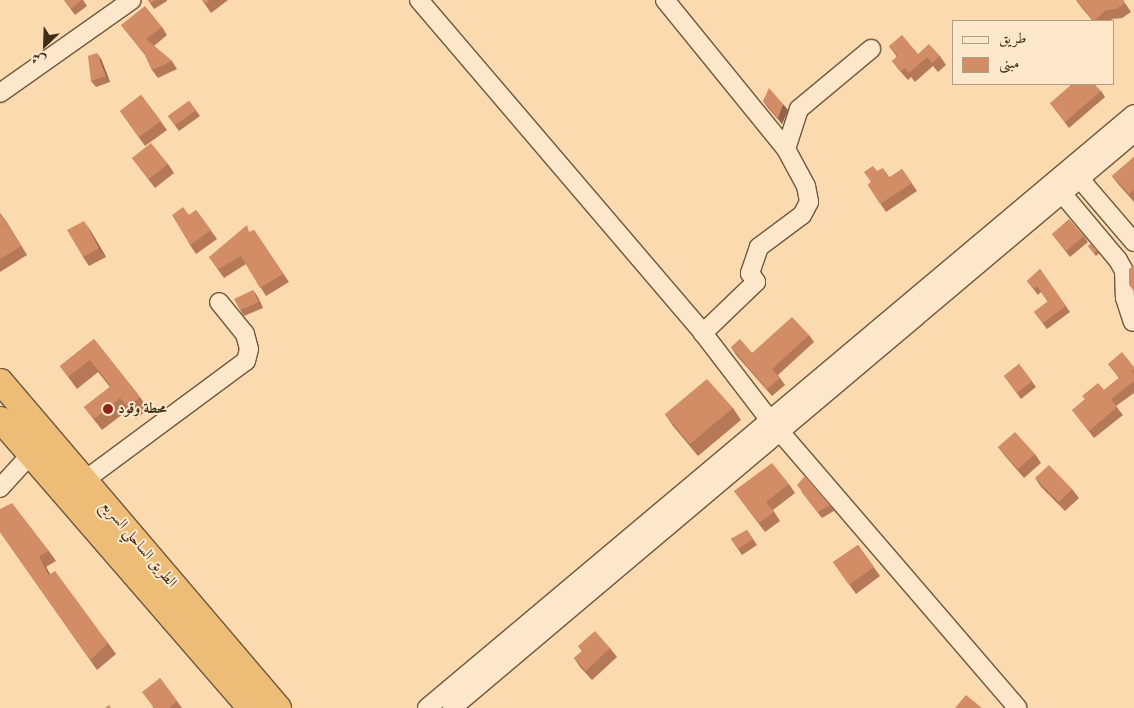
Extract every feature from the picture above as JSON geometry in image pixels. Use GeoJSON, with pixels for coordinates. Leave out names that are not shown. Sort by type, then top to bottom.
{"type":"FeatureCollection","features":[{"type":"Feature","properties":{"kind":"highway","name":"الطريق الساحلي السريع"},"geometry":{"type":"LineString","coordinates":[[0,381],[278,708]]}},
{"type":"Feature","properties":{"kind":"highway","name":"الطريق الساحلي السريع"},"geometry":{"type":"LineString","coordinates":[[0,419],[250,708]]}},
{"type":"Feature","properties":{"kind":"street"},"geometry":{"type":"LineString","coordinates":[[0,93],[132,0]]}},
{"type":"Feature","properties":{"kind":"street"},"geometry":{"type":"LineString","coordinates":[[419,0],[703,333],[769,419],[1018,708]]}},
{"type":"Feature","properties":{"kind":"street"},"geometry":{"type":"LineString","coordinates":[[665,0],[786,149],[806,186],[809,202],[802,214],[759,247],[750,273],[756,282],[703,333]]}},
{"type":"Feature","properties":{"kind":"street"},"geometry":{"type":"LineString","coordinates":[[786,149],[799,109],[871,49]]}},
{"type":"Feature","properties":{"kind":"street"},"geometry":{"type":"LineString","coordinates":[[684,502],[782,433],[893,328],[1057,188],[1134,114]]}},
{"type":"Feature","properties":{"kind":"street"},"geometry":{"type":"LineString","coordinates":[[1057,188],[1080,179],[1134,133]]}},
{"type":"Feature","properties":{"kind":"street"},"geometry":{"type":"LineString","coordinates":[[1080,179],[1134,242]]}},
{"type":"Feature","properties":{"kind":"street"},"geometry":{"type":"LineString","coordinates":[[1057,188],[1118,260],[1124,271],[1125,298],[1134,322]]}},
{"type":"Feature","properties":{"kind":"street"},"geometry":{"type":"LineString","coordinates":[[85,480],[246,361],[249,349],[245,334],[219,302]]}},
{"type":"Feature","properties":{"kind":"street"},"geometry":{"type":"LineString","coordinates":[[428,708],[474,680],[684,502],[769,419],[893,328]]}},
{"type":"Feature","properties":{"kind":"street"},"geometry":{"type":"LineString","coordinates":[[0,488],[30,455]]}},
{"type":"Feature","properties":{"kind":"street"},"geometry":{"type":"LineString","coordinates":[[452,708],[474,680]]}},
{"type":"Feature","properties":{"kind":"building"},"geometry":{"type":"Polygon","coordinates":[[[65,0],[82,0],[71,9],[65,0]]]}},
{"type":"Feature","properties":{"kind":"building"},"geometry":{"type":"Polygon","coordinates":[[[202,0],[210,0],[205,4],[202,0]]]}},
{"type":"Feature","properties":{"kind":"building"},"geometry":{"type":"Polygon","coordinates":[[[1076,0],[1123,0],[1125,3],[1116,9],[1106,10],[1093,20],[1076,0]]]}},
{"type":"Feature","properties":{"kind":"building"},"geometry":{"type":"Polygon","coordinates":[[[145,6],[162,27],[146,39],[172,61],[152,70],[144,53],[121,25],[145,6]]]}},
{"type":"Feature","properties":{"kind":"building"},"geometry":{"type":"Polygon","coordinates":[[[902,35],[918,54],[929,44],[940,56],[932,63],[927,57],[909,73],[905,68],[901,71],[892,61],[898,56],[889,46],[902,35]]]}},
{"type":"Feature","properties":{"kind":"building"},"geometry":{"type":"Polygon","coordinates":[[[97,53],[106,76],[91,81],[88,56],[97,53]]]}},
{"type":"Feature","properties":{"kind":"building"},"geometry":{"type":"Polygon","coordinates":[[[1071,85],[1095,85],[1101,91],[1065,122],[1050,103],[1071,85]]]}},
{"type":"Feature","properties":{"kind":"building"},"geometry":{"type":"Polygon","coordinates":[[[769,88],[783,104],[778,118],[763,101],[769,88]]]}},
{"type":"Feature","properties":{"kind":"building"},"geometry":{"type":"Polygon","coordinates":[[[141,95],[161,121],[139,137],[120,111],[141,95]]]}},
{"type":"Feature","properties":{"kind":"building"},"geometry":{"type":"Polygon","coordinates":[[[189,101],[196,110],[175,125],[168,116],[189,101]]]}},
{"type":"Feature","properties":{"kind":"building"},"geometry":{"type":"Polygon","coordinates":[[[151,143],[168,164],[149,179],[132,158],[151,143]]]}},
{"type":"Feature","properties":{"kind":"building"},"geometry":{"type":"Polygon","coordinates":[[[1134,157],[1134,190],[1129,194],[1112,176],[1134,157]]]}},
{"type":"Feature","properties":{"kind":"building"},"geometry":{"type":"Polygon","coordinates":[[[873,166],[877,171],[883,168],[890,178],[902,169],[912,183],[880,204],[868,185],[871,182],[864,172],[873,166]]]}},
{"type":"Feature","properties":{"kind":"building"},"geometry":{"type":"Polygon","coordinates":[[[183,207],[189,215],[196,210],[211,230],[190,245],[172,215],[183,207]]]}},
{"type":"Feature","properties":{"kind":"building"},"geometry":{"type":"Polygon","coordinates":[[[0,213],[21,246],[0,259],[0,213]]]}},
{"type":"Feature","properties":{"kind":"building"},"geometry":{"type":"Polygon","coordinates":[[[1069,219],[1084,236],[1066,251],[1052,234],[1069,219]]]}},
{"type":"Feature","properties":{"kind":"building"},"geometry":{"type":"Polygon","coordinates":[[[84,221],[99,248],[83,257],[67,230],[84,221]]]}},
{"type":"Feature","properties":{"kind":"building"},"geometry":{"type":"Polygon","coordinates":[[[247,225],[249,232],[254,230],[283,274],[260,288],[241,256],[218,269],[209,257],[247,225]]]}},
{"type":"Feature","properties":{"kind":"building"},"geometry":{"type":"Polygon","coordinates":[[[1091,244],[1097,250],[1094,253],[1088,246],[1091,244]]]}},
{"type":"Feature","properties":{"kind":"building"},"geometry":{"type":"Polygon","coordinates":[[[1134,265],[1134,291],[1129,285],[1129,269],[1134,265]]]}},
{"type":"Feature","properties":{"kind":"building"},"geometry":{"type":"Polygon","coordinates":[[[1040,269],[1066,306],[1043,323],[1034,312],[1048,301],[1037,286],[1034,289],[1027,281],[1040,269]]]}},
{"type":"Feature","properties":{"kind":"building"},"geometry":{"type":"Polygon","coordinates":[[[253,290],[259,302],[240,310],[234,299],[253,290]]]}},
{"type":"Feature","properties":{"kind":"building"},"geometry":{"type":"Polygon","coordinates":[[[792,317],[809,335],[772,369],[780,378],[767,389],[731,347],[740,339],[752,353],[792,317]]]}},
{"type":"Feature","properties":{"kind":"building"},"geometry":{"type":"Polygon","coordinates":[[[94,339],[140,397],[128,407],[120,398],[94,419],[84,407],[111,386],[90,360],[68,377],[60,366],[94,339]]]}},
{"type":"Feature","properties":{"kind":"building"},"geometry":{"type":"Polygon","coordinates":[[[1122,352],[1134,367],[1134,370],[1132,370],[1134,381],[1111,399],[1117,407],[1089,431],[1072,410],[1085,399],[1082,396],[1098,383],[1104,390],[1120,378],[1108,364],[1122,352]]]}},
{"type":"Feature","properties":{"kind":"building"},"geometry":{"type":"Polygon","coordinates":[[[1019,364],[1032,381],[1017,393],[1004,376],[1019,364]]]}},
{"type":"Feature","properties":{"kind":"building"},"geometry":{"type":"Polygon","coordinates":[[[707,379],[733,408],[690,444],[665,414],[707,379]]]}},
{"type":"Feature","properties":{"kind":"building"},"geometry":{"type":"Polygon","coordinates":[[[1015,432],[1035,454],[1018,469],[998,447],[1015,432]]]}},
{"type":"Feature","properties":{"kind":"building"},"geometry":{"type":"Polygon","coordinates":[[[772,463],[789,484],[766,502],[774,512],[759,523],[734,491],[772,463]]]}},
{"type":"Feature","properties":{"kind":"building"},"geometry":{"type":"Polygon","coordinates":[[[1049,465],[1072,489],[1059,502],[1035,478],[1049,465]]]}},
{"type":"Feature","properties":{"kind":"building"},"geometry":{"type":"Polygon","coordinates":[[[805,476],[830,505],[818,512],[797,485],[805,476]]]}},
{"type":"Feature","properties":{"kind":"building"},"geometry":{"type":"Polygon","coordinates":[[[12,503],[49,551],[39,556],[49,575],[55,571],[108,643],[90,660],[0,532],[0,509],[12,503]]]}},
{"type":"Feature","properties":{"kind":"building"},"geometry":{"type":"Polygon","coordinates":[[[747,530],[753,539],[738,549],[731,539],[747,530]]]}},
{"type":"Feature","properties":{"kind":"building"},"geometry":{"type":"Polygon","coordinates":[[[858,545],[874,567],[849,585],[833,562],[858,545]]]}},
{"type":"Feature","properties":{"kind":"building"},"geometry":{"type":"Polygon","coordinates":[[[595,631],[610,648],[586,671],[574,658],[583,651],[578,646],[595,631]]]}},
{"type":"Feature","properties":{"kind":"building"},"geometry":{"type":"Polygon","coordinates":[[[160,678],[177,701],[169,708],[154,708],[142,692],[160,678]]]}},
{"type":"Feature","properties":{"kind":"building"},"geometry":{"type":"Polygon","coordinates":[[[966,695],[982,708],[955,708],[966,695]]]}},
{"type":"Feature","properties":{"kind":"place","name":"محطة وقود"},"geometry":{"type":"Point","coordinates":[108,409]}}]}
